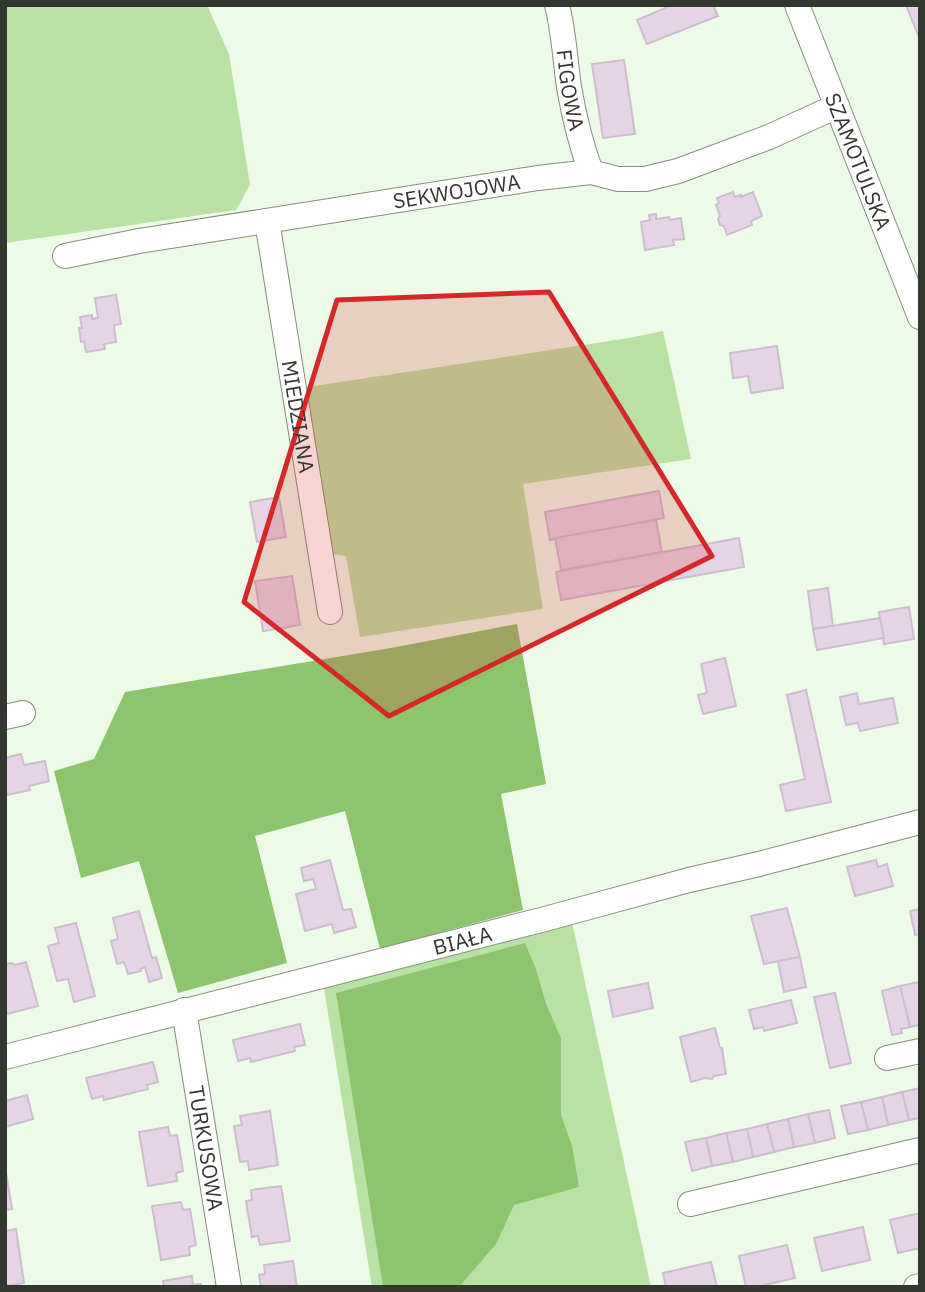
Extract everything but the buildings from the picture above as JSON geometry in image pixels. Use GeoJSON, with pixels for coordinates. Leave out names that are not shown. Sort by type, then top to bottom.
{"type":"FeatureCollection","features":[{"type":"Feature","properties":{"kind":"street","name":"FIGOWA"},"geometry":{"type":"LineString","coordinates":[[557,5],[564,33],[570,90],[591,172]]}},
{"type":"Feature","properties":{"kind":"street","name":"SZAMOTULSKA"},"geometry":{"type":"LineString","coordinates":[[797,5],[920,317]]}},
{"type":"Feature","properties":{"kind":"street","name":"SEKWOJOWA"},"geometry":{"type":"LineString","coordinates":[[65,256],[139,241],[538,178],[591,172],[618,179],[645,179],[678,171],[769,137],[836,106]]}},
{"type":"Feature","properties":{"kind":"street","name":"MIEDZIANA"},"geometry":{"type":"LineString","coordinates":[[267,221],[330,611]]}},
{"type":"Feature","properties":{"kind":"street","name":"BIAŁA"},"geometry":{"type":"LineString","coordinates":[[5,1056],[920,822]]}},
{"type":"Feature","properties":{"kind":"street","name":"TURKUSOWA"},"geometry":{"type":"LineString","coordinates":[[184,1010],[229,1287]]}},
{"type":"Feature","properties":{"kind":"street"},"geometry":{"type":"LineString","coordinates":[[887,1058],[920,1051]]}},
{"type":"Feature","properties":{"kind":"street"},"geometry":{"type":"LineString","coordinates":[[690,1203],[920,1150]]}},
{"type":"Feature","properties":{"kind":"highlighted area"},"geometry":{"type":"Polygon","coordinates":[[[549,292],[712,556],[389,716],[244,602],[337,300],[549,292]]]}},
{"type":"Feature","properties":{"kind":"green space"},"geometry":{"type":"Polygon","coordinates":[[[5,5],[207,5],[229,54],[250,185],[236,210],[5,243],[5,5]]]}},
{"type":"Feature","properties":{"kind":"green space"},"geometry":{"type":"Polygon","coordinates":[[[663,331],[691,459],[523,484],[543,609],[360,637],[346,556],[332,554],[301,388],[663,331]]]}},
{"type":"Feature","properties":{"kind":"green space"},"geometry":{"type":"Polygon","coordinates":[[[517,624],[546,784],[501,794],[523,910],[380,949],[345,811],[255,836],[287,963],[178,993],[139,861],[81,878],[54,771],[94,759],[125,692],[391,648],[517,624]]]}},
{"type":"Feature","properties":{"kind":"green space"},"geometry":{"type":"Polygon","coordinates":[[[572,922],[651,1287],[372,1287],[324,988],[572,922]]]}},
{"type":"Feature","properties":{"kind":"green space"},"geometry":{"type":"Polygon","coordinates":[[[525,943],[561,1038],[561,1115],[572,1146],[579,1187],[514,1205],[496,1244],[459,1287],[383,1287],[336,993],[525,943]]]}}]}
